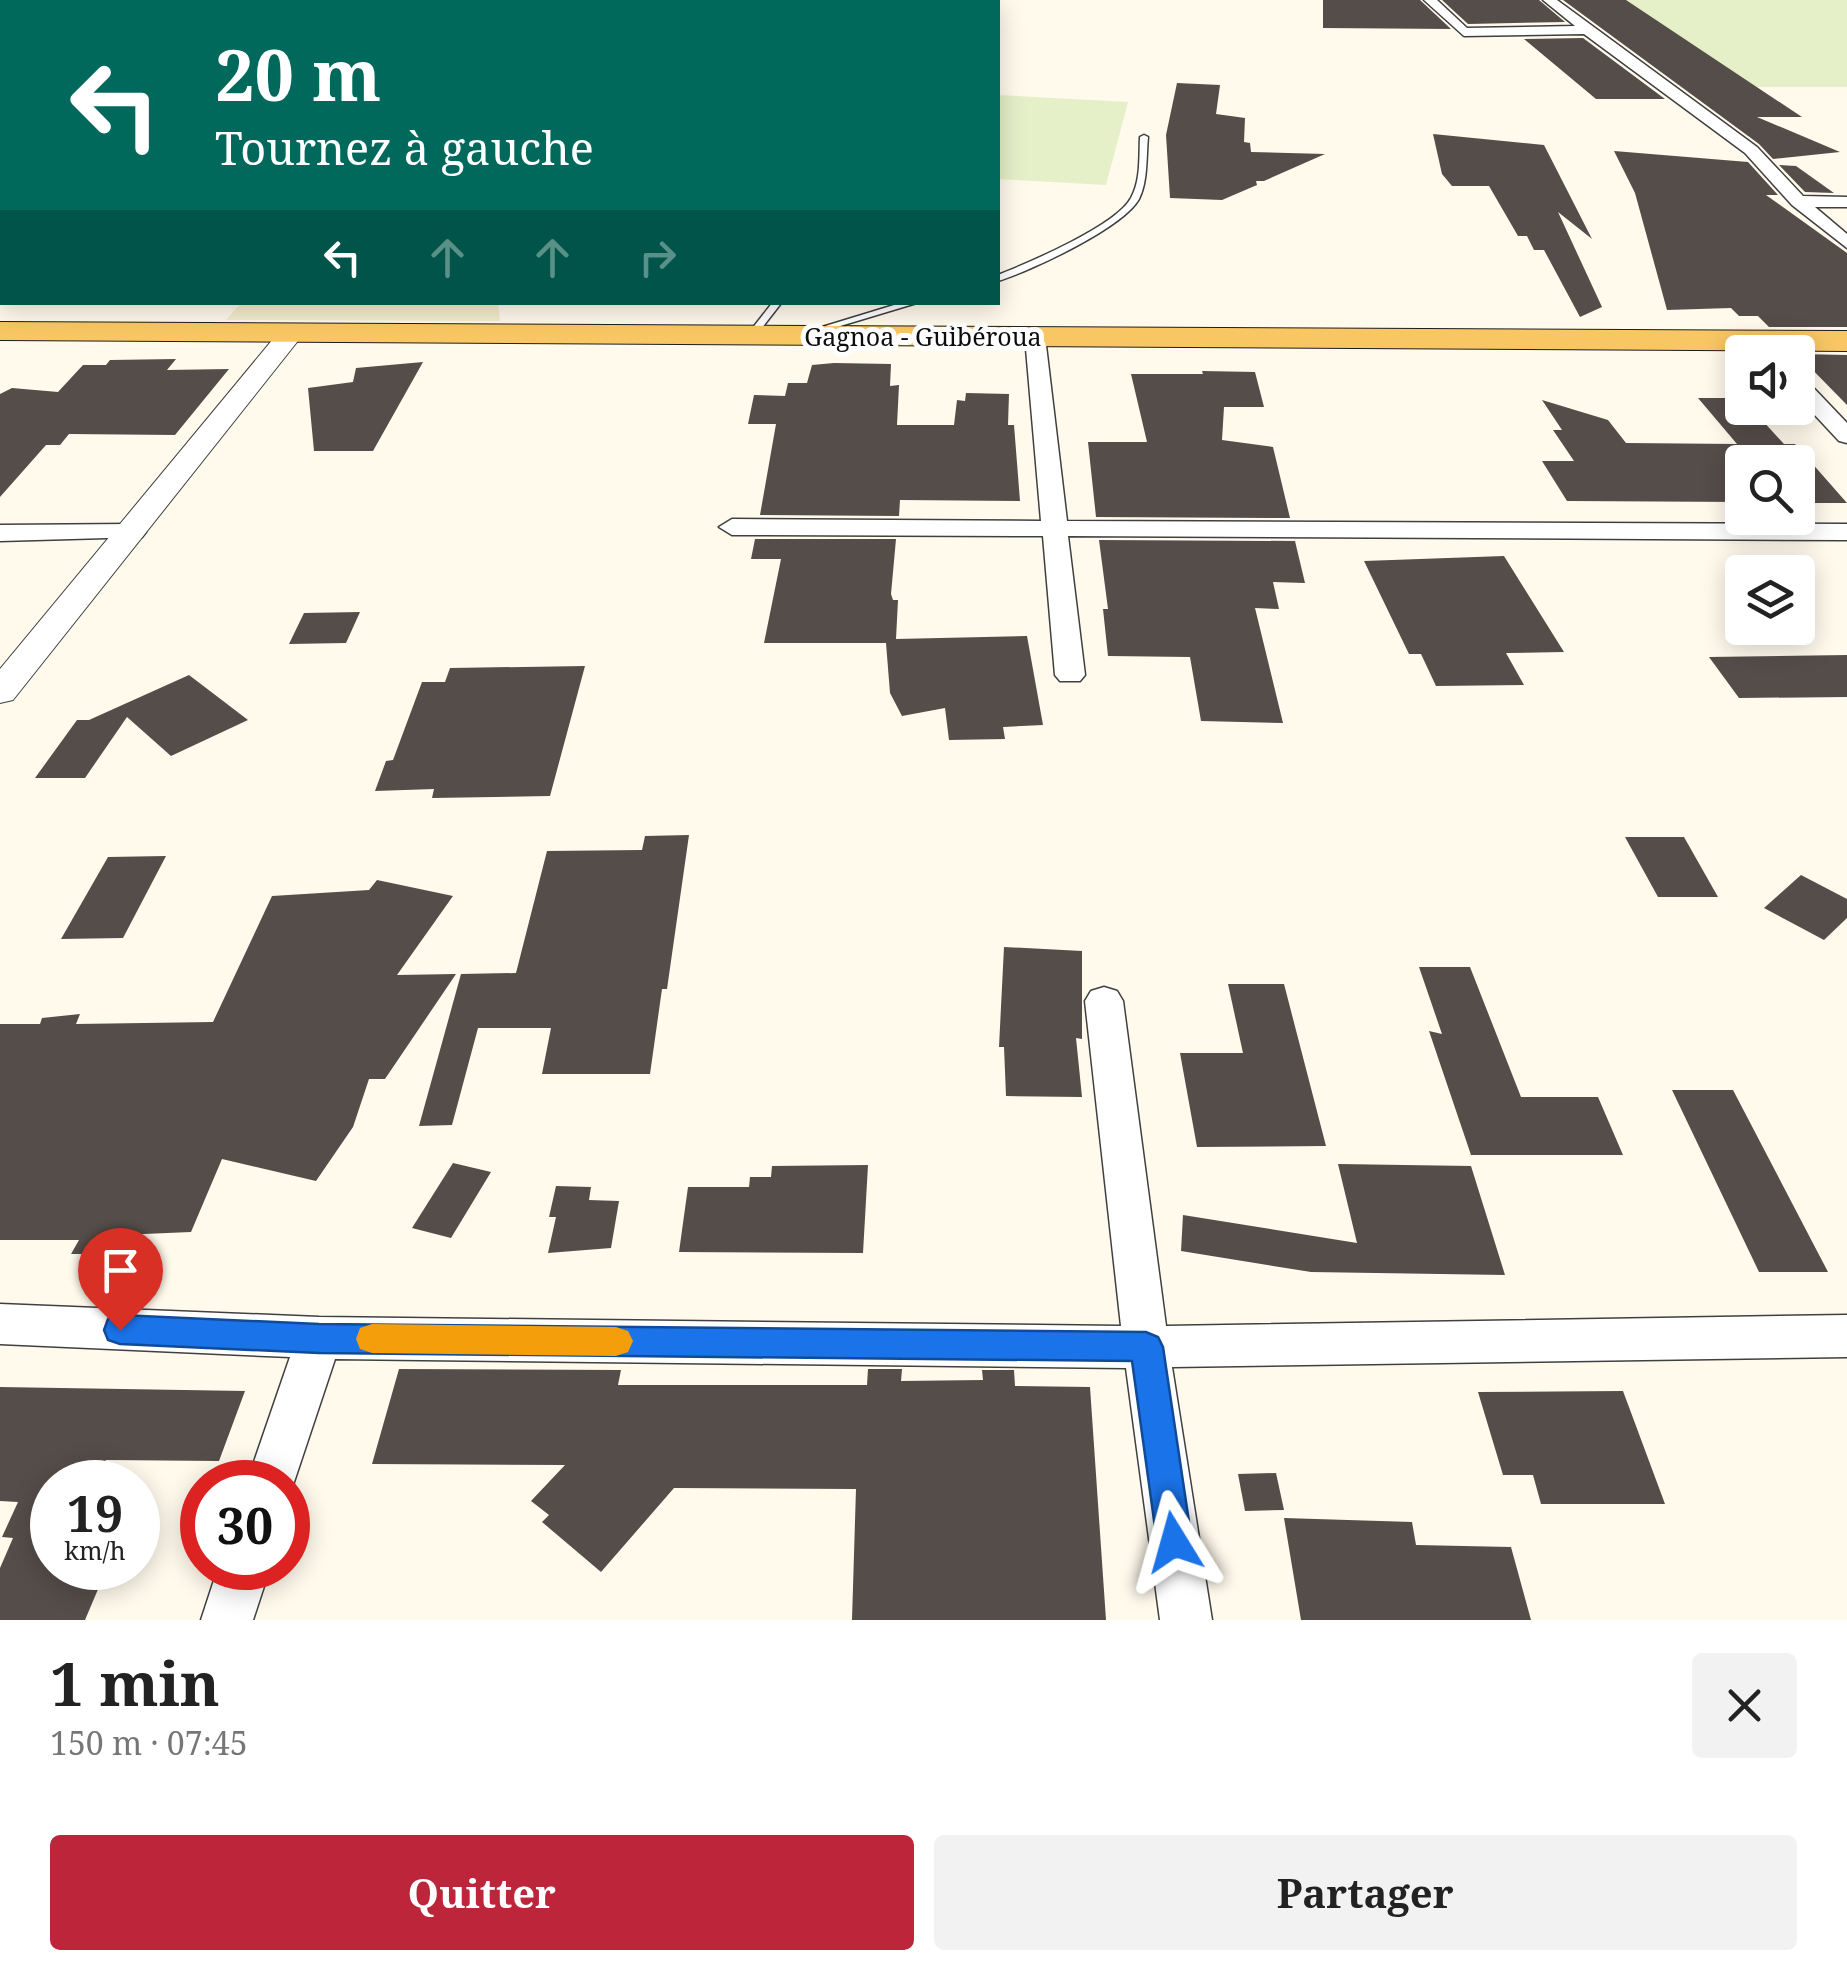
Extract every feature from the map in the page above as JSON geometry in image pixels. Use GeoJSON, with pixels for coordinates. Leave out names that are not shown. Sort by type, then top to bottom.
{"type":"FeatureCollection","features":[{"type":"Feature","properties":{"kind":"main road","name":"Gagnoa - Guibéroua"},"geometry":{"type":"LineString","coordinates":[[0,331],[1725,346]]}},
{"type":"Feature","properties":{"kind":"main road","name":"Gagnoa - Guibéroua"},"geometry":{"type":"LineString","coordinates":[[1815,342],[1847,340]]}},
{"type":"Feature","properties":{"kind":"street"},"geometry":{"type":"LineString","coordinates":[[1430,0],[1464,32],[1585,30]]}},
{"type":"Feature","properties":{"kind":"street"},"geometry":{"type":"LineString","coordinates":[[1549,0],[1751,150],[1798,202],[1847,242]]}},
{"type":"Feature","properties":{"kind":"street"},"geometry":{"type":"LineString","coordinates":[[1798,202],[1847,202]]}},
{"type":"Feature","properties":{"kind":"street"},"geometry":{"type":"LineString","coordinates":[[0,692],[292,332]]}},
{"type":"Feature","properties":{"kind":"street"},"geometry":{"type":"LineString","coordinates":[[1035,337],[1070,675]]}},
{"type":"Feature","properties":{"kind":"street"},"geometry":{"type":"LineString","coordinates":[[1815,402],[1847,436]]}},
{"type":"Feature","properties":{"kind":"street"},"geometry":{"type":"LineString","coordinates":[[732,527],[1847,532]]}},
{"type":"Feature","properties":{"kind":"street"},"geometry":{"type":"LineString","coordinates":[[0,532],[133,532]]}},
{"type":"Feature","properties":{"kind":"street"},"geometry":{"type":"LineString","coordinates":[[1104,1002],[1146,1347],[1186,1620]]}},
{"type":"Feature","properties":{"kind":"street"},"geometry":{"type":"LineString","coordinates":[[0,1324],[319,1338],[1146,1347],[1847,1336]]}},
{"type":"Feature","properties":{"kind":"street"},"geometry":{"type":"LineString","coordinates":[[279,1460],[319,1338]]}},
{"type":"Feature","properties":{"kind":"street"},"geometry":{"type":"LineString","coordinates":[[227,1620],[237,1590]]}},
{"type":"Feature","properties":{"kind":"lane"},"geometry":{"type":"LineString","coordinates":[[1000,277],[1055,254],[1130,206],[1137,192],[1144,137]]}},
{"type":"Feature","properties":{"kind":"lane"},"geometry":{"type":"LineString","coordinates":[[750,336],[776,305]]}},
{"type":"Feature","properties":{"kind":"lane"},"geometry":{"type":"LineString","coordinates":[[799,336],[906,305]]}},
{"type":"Feature","properties":{"kind":"shaded area"},"geometry":{"type":"Polygon","coordinates":[[[239,305],[498,305],[500,321],[226,320],[239,305]]]}},
{"type":"Feature","properties":{"kind":"green space"},"geometry":{"type":"Polygon","coordinates":[[[1608,0],[1847,0],[1847,87],[1732,87],[1608,0]]]}},
{"type":"Feature","properties":{"kind":"green space"},"geometry":{"type":"Polygon","coordinates":[[[1000,95],[1128,102],[1106,185],[1000,179],[1000,95]]]}},
{"type":"Feature","properties":{"kind":"building"},"geometry":{"type":"Polygon","coordinates":[[[1323,0],[1420,0],[1451,29],[1323,28],[1323,0]]]}},
{"type":"Feature","properties":{"kind":"building"},"geometry":{"type":"Polygon","coordinates":[[[1442,0],[1539,0],[1565,22],[1468,24],[1442,0]]]}},
{"type":"Feature","properties":{"kind":"building"},"geometry":{"type":"Polygon","coordinates":[[[1563,0],[1626,0],[1802,117],[1757,117],[1840,152],[1773,159],[1759,144],[1563,0]]]}},
{"type":"Feature","properties":{"kind":"building"},"geometry":{"type":"Polygon","coordinates":[[[1583,38],[1665,99],[1596,99],[1524,39],[1583,38]]]}},
{"type":"Feature","properties":{"kind":"building"},"geometry":{"type":"Polygon","coordinates":[[[1177,83],[1220,85],[1216,114],[1245,118],[1244,142],[1250,143],[1251,152],[1325,154],[1256,181],[1257,185],[1222,200],[1170,198],[1166,135],[1177,83]]]}},
{"type":"Feature","properties":{"kind":"building"},"geometry":{"type":"Polygon","coordinates":[[[1433,134],[1544,145],[1592,239],[1558,212],[1602,307],[1580,317],[1544,250],[1534,250],[1527,236],[1518,236],[1489,186],[1452,186],[1442,174],[1433,134]]]}},
{"type":"Feature","properties":{"kind":"building"},"geometry":{"type":"Polygon","coordinates":[[[1614,151],[1748,162],[1778,195],[1766,195],[1847,253],[1847,327],[1769,327],[1758,316],[1739,316],[1731,308],[1667,310],[1635,193],[1614,151]]]}},
{"type":"Feature","properties":{"kind":"building"},"geometry":{"type":"Polygon","coordinates":[[[1779,165],[1796,166],[1834,193],[1805,192],[1779,165]]]}},
{"type":"Feature","properties":{"kind":"building"},"geometry":{"type":"Polygon","coordinates":[[[1815,354],[1847,355],[1847,405],[1815,372],[1815,354]]]}},
{"type":"Feature","properties":{"kind":"building"},"geometry":{"type":"Polygon","coordinates":[[[176,359],[167,370],[229,369],[175,435],[69,434],[60,445],[46,445],[0,497],[0,394],[12,388],[58,392],[83,365],[106,365],[110,360],[176,359]]]}},
{"type":"Feature","properties":{"kind":"building"},"geometry":{"type":"Polygon","coordinates":[[[423,362],[373,451],[314,451],[308,388],[353,382],[356,368],[423,362]]]}},
{"type":"Feature","properties":{"kind":"building"},"geometry":{"type":"Polygon","coordinates":[[[891,364],[890,386],[899,385],[897,425],[954,425],[957,400],[965,401],[966,393],[1009,394],[1008,425],[1014,425],[1020,501],[900,500],[899,516],[760,515],[776,424],[748,424],[754,395],[785,396],[788,383],[807,383],[812,365],[891,364]]]}},
{"type":"Feature","properties":{"kind":"building"},"geometry":{"type":"Polygon","coordinates":[[[1202,371],[1255,372],[1264,407],[1224,407],[1222,440],[1273,447],[1290,518],[1096,517],[1088,442],[1147,442],[1131,374],[1203,374],[1202,371]]]}},
{"type":"Feature","properties":{"kind":"building"},"geometry":{"type":"Polygon","coordinates":[[[1698,398],[1725,398],[1725,425],[1767,425],[1784,444],[1796,445],[1725,445],[1725,502],[1567,501],[1542,461],[1574,461],[1553,430],[1562,430],[1542,400],[1608,420],[1626,443],[1737,444],[1698,398]]]}},
{"type":"Feature","properties":{"kind":"building"},"geometry":{"type":"Polygon","coordinates":[[[1815,467],[1847,503],[1815,503],[1815,467]]]}},
{"type":"Feature","properties":{"kind":"building"},"geometry":{"type":"Polygon","coordinates":[[[755,539],[896,539],[891,594],[893,600],[898,600],[896,639],[1027,636],[1043,725],[1003,727],[1005,739],[949,740],[945,708],[902,716],[890,693],[886,643],[764,643],[781,559],[751,559],[755,539]]]}},
{"type":"Feature","properties":{"kind":"building"},"geometry":{"type":"Polygon","coordinates":[[[1099,540],[1295,541],[1305,583],[1273,582],[1279,609],[1255,608],[1283,723],[1201,721],[1190,657],[1108,656],[1103,609],[1108,609],[1099,540]]]}},
{"type":"Feature","properties":{"kind":"building"},"geometry":{"type":"Polygon","coordinates":[[[1504,556],[1564,652],[1506,653],[1524,685],[1436,686],[1421,654],[1409,654],[1364,561],[1504,556]]]}},
{"type":"Feature","properties":{"kind":"building"},"geometry":{"type":"Polygon","coordinates":[[[360,612],[346,643],[289,644],[304,613],[360,612]]]}},
{"type":"Feature","properties":{"kind":"building"},"geometry":{"type":"Polygon","coordinates":[[[1847,655],[1847,697],[1739,698],[1709,657],[1847,655]]]}},
{"type":"Feature","properties":{"kind":"building"},"geometry":{"type":"Polygon","coordinates":[[[585,666],[550,796],[432,798],[434,789],[375,791],[386,761],[393,760],[422,682],[445,682],[450,668],[585,666]]]}},
{"type":"Feature","properties":{"kind":"building"},"geometry":{"type":"Polygon","coordinates":[[[189,675],[248,720],[171,756],[127,717],[85,778],[35,778],[77,720],[89,720],[189,675]]]}},
{"type":"Feature","properties":{"kind":"building"},"geometry":{"type":"Polygon","coordinates":[[[689,835],[667,989],[662,989],[650,1074],[542,1074],[551,1028],[478,1028],[452,1125],[419,1126],[461,974],[516,973],[547,851],[642,850],[645,836],[689,835]]]}},
{"type":"Feature","properties":{"kind":"building"},"geometry":{"type":"Polygon","coordinates":[[[1625,837],[1684,837],[1718,897],[1658,897],[1625,837]]]}},
{"type":"Feature","properties":{"kind":"building"},"geometry":{"type":"Polygon","coordinates":[[[166,856],[123,938],[61,939],[108,857],[166,856]]]}},
{"type":"Feature","properties":{"kind":"building"},"geometry":{"type":"Polygon","coordinates":[[[1801,875],[1847,899],[1847,918],[1824,940],[1764,908],[1801,875]]]}},
{"type":"Feature","properties":{"kind":"building"},"geometry":{"type":"Polygon","coordinates":[[[377,880],[453,896],[397,975],[456,974],[385,1079],[369,1079],[353,1127],[316,1181],[222,1159],[191,1232],[120,1235],[111,1254],[71,1254],[79,1240],[0,1240],[0,1024],[40,1024],[42,1018],[80,1014],[76,1024],[213,1022],[272,896],[369,890],[377,880]]]}},
{"type":"Feature","properties":{"kind":"building"},"geometry":{"type":"Polygon","coordinates":[[[1004,947],[1082,951],[1082,1039],[1076,1038],[1082,1097],[1006,1096],[1004,1047],[999,1047],[1004,947]]]}},
{"type":"Feature","properties":{"kind":"building"},"geometry":{"type":"Polygon","coordinates":[[[1419,967],[1470,967],[1521,1097],[1598,1097],[1623,1155],[1471,1155],[1429,1031],[1442,1034],[1419,967]]]}},
{"type":"Feature","properties":{"kind":"building"},"geometry":{"type":"Polygon","coordinates":[[[1228,984],[1284,984],[1326,1146],[1197,1147],[1180,1053],[1243,1053],[1228,984]]]}},
{"type":"Feature","properties":{"kind":"building"},"geometry":{"type":"Polygon","coordinates":[[[1672,1090],[1733,1090],[1828,1272],[1759,1272],[1672,1090]]]}},
{"type":"Feature","properties":{"kind":"building"},"geometry":{"type":"Polygon","coordinates":[[[453,1163],[491,1172],[451,1238],[412,1228],[453,1163]]]}},
{"type":"Feature","properties":{"kind":"building"},"geometry":{"type":"Polygon","coordinates":[[[1338,1164],[1471,1166],[1505,1275],[1311,1272],[1181,1251],[1183,1215],[1357,1243],[1338,1164]]]}},
{"type":"Feature","properties":{"kind":"building"},"geometry":{"type":"Polygon","coordinates":[[[868,1165],[863,1253],[679,1252],[688,1187],[749,1187],[750,1177],[771,1177],[772,1166],[868,1165]]]}},
{"type":"Feature","properties":{"kind":"building"},"geometry":{"type":"Polygon","coordinates":[[[556,1186],[591,1187],[589,1200],[619,1201],[611,1248],[548,1253],[556,1217],[549,1217],[556,1186]]]}},
{"type":"Feature","properties":{"kind":"building"},"geometry":{"type":"Polygon","coordinates":[[[399,1369],[621,1370],[618,1385],[867,1385],[868,1369],[902,1369],[901,1381],[983,1380],[982,1370],[1014,1370],[1015,1386],[1090,1387],[1106,1620],[852,1620],[856,1489],[674,1488],[601,1572],[542,1522],[549,1515],[531,1501],[565,1465],[372,1464],[399,1369]]]}},
{"type":"Feature","properties":{"kind":"building"},"geometry":{"type":"Polygon","coordinates":[[[0,1387],[245,1391],[219,1460],[30,1460],[30,1590],[98,1590],[85,1620],[0,1620],[0,1568],[13,1538],[2,1537],[18,1502],[0,1501],[0,1387]]]}},
{"type":"Feature","properties":{"kind":"building"},"geometry":{"type":"Polygon","coordinates":[[[1623,1391],[1665,1504],[1541,1504],[1533,1475],[1503,1475],[1478,1392],[1623,1391]]]}},
{"type":"Feature","properties":{"kind":"building"},"geometry":{"type":"Polygon","coordinates":[[[1276,1473],[1284,1510],[1245,1511],[1238,1474],[1276,1473]]]}},
{"type":"Feature","properties":{"kind":"building"},"geometry":{"type":"Polygon","coordinates":[[[1284,1518],[1412,1522],[1416,1545],[1511,1547],[1531,1620],[1301,1620],[1284,1518]]]}},
{"type":"Feature","properties":{"kind":"slow traffic"},"geometry":{"type":"LineString","coordinates":[[372,1339],[616,1341]]}},
{"type":"Feature","properties":{"kind":"route"},"geometry":{"type":"LineString","coordinates":[[120,1330],[319,1338],[1146,1347],[1174,1542]]}}]}
